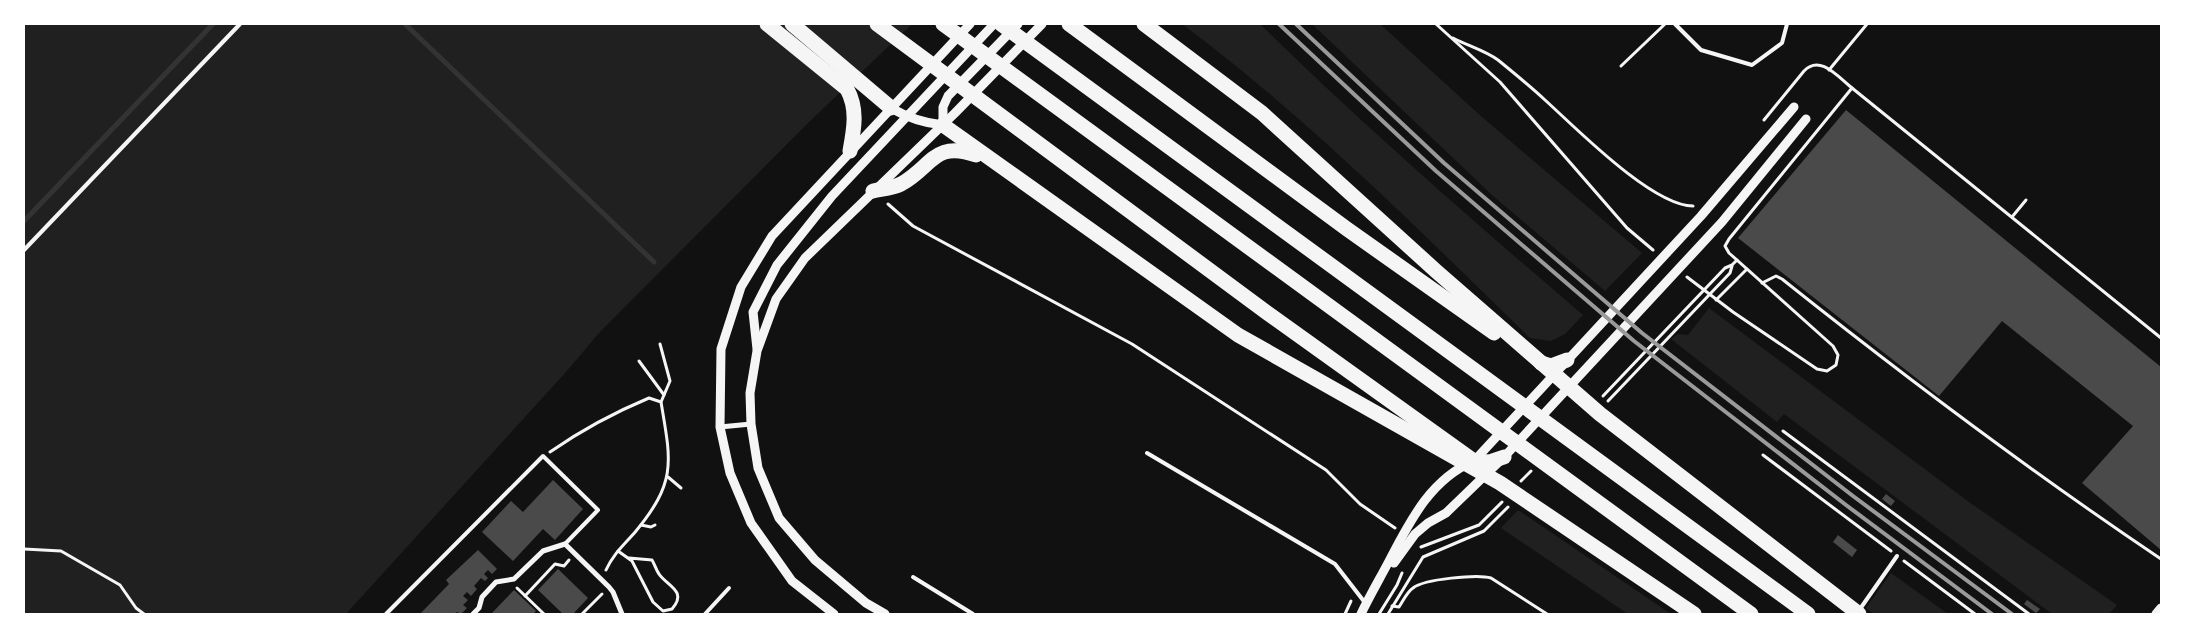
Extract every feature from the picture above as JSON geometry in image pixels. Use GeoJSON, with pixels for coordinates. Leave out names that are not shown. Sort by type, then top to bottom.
{"type":"FeatureCollection","features":[{"type":"Feature","properties":{"kind":"highway"},"geometry":{"type":"LineString","coordinates":[[767,24],[847,89],[854,102],[855,124],[850,151]]}},
{"type":"Feature","properties":{"kind":"highway"},"geometry":{"type":"LineString","coordinates":[[792,24],[891,108]]}},
{"type":"Feature","properties":{"kind":"highway"},"geometry":{"type":"LineString","coordinates":[[876,24],[1266,312],[1474,461],[1489,462],[1504,457]]}},
{"type":"Feature","properties":{"kind":"highway"},"geometry":{"type":"LineString","coordinates":[[943,24],[1751,614]]}},
{"type":"Feature","properties":{"kind":"highway"},"geometry":{"type":"LineString","coordinates":[[1002,24],[1808,614]]}},
{"type":"Feature","properties":{"kind":"highway"},"geometry":{"type":"LineString","coordinates":[[1069,24],[1347,229],[1534,361],[1551,366],[1567,360]]}},
{"type":"Feature","properties":{"kind":"highway"},"geometry":{"type":"LineString","coordinates":[[1144,24],[1262,113],[1436,271],[1600,414],[1858,613]]}},
{"type":"Feature","properties":{"kind":"highway"},"geometry":{"type":"LineString","coordinates":[[943,125],[1238,335],[1500,483],[1694,614]]}},
{"type":"Feature","properties":{"kind":"highway"},"geometry":{"type":"LineString","coordinates":[[873,191],[900,185],[941,152],[958,149],[976,155],[1020,181]]}},
{"type":"Feature","properties":{"kind":"street"},"geometry":{"type":"LineString","coordinates":[[834,614],[792,581],[752,523],[730,473],[720,427],[721,348],[741,287],[772,236],[909,87],[970,24]]}},
{"type":"Feature","properties":{"kind":"street"},"geometry":{"type":"LineString","coordinates":[[757,351],[753,312],[777,265],[832,196],[907,117],[924,96],[994,24]]}},
{"type":"Feature","properties":{"kind":"street"},"geometry":{"type":"LineString","coordinates":[[943,125],[943,106],[948,96],[1018,24]]}},
{"type":"Feature","properties":{"kind":"street"},"geometry":{"type":"LineString","coordinates":[[885,614],[866,603],[815,560],[779,518],[758,468],[751,424],[750,392],[757,351],[776,299],[805,258],[943,125],[1042,24]]}},
{"type":"Feature","properties":{"kind":"street"},"geometry":{"type":"LineString","coordinates":[[1361,614],[1403,534],[1426,498],[1445,477],[1457,468],[1474,461],[1690,227],[1794,107]]}},
{"type":"Feature","properties":{"kind":"street"},"geometry":{"type":"LineString","coordinates":[[891,108],[925,124],[943,125]]}},
{"type":"Feature","properties":{"kind":"street"},"geometry":{"type":"LineString","coordinates":[[1378,582],[1415,534],[1428,523],[1446,513],[1504,457],[1704,242],[1806,119]]}},
{"type":"Feature","properties":{"kind":"street"},"geometry":{"type":"LineString","coordinates":[[720,427],[751,424]]}},
{"type":"Feature","properties":{"kind":"street"},"geometry":{"type":"LineString","coordinates":[[474,614],[479,608],[482,597],[496,582],[515,579],[543,550],[565,544],[609,587],[622,614]]}},
{"type":"Feature","properties":{"kind":"street"},"geometry":{"type":"LineString","coordinates":[[2156,614],[2161,608]]}},
{"type":"Feature","properties":{"kind":"lane"},"geometry":{"type":"LineString","coordinates":[[24,250],[240,24]]}},
{"type":"Feature","properties":{"kind":"lane"},"geometry":{"type":"LineString","coordinates":[[1675,24],[1701,50],[1752,65],[1782,43],[1787,24]]}},
{"type":"Feature","properties":{"kind":"lane"},"geometry":{"type":"LineString","coordinates":[[1147,453],[1335,564],[1366,604]]}},
{"type":"Feature","properties":{"kind":"lane"},"geometry":{"type":"LineString","coordinates":[[386,614],[543,456],[598,510],[565,544]]}},
{"type":"Feature","properties":{"kind":"lane"},"geometry":{"type":"LineString","coordinates":[[1858,613],[1897,556]]}},
{"type":"Feature","properties":{"kind":"lane"},"geometry":{"type":"LineString","coordinates":[[913,577],[973,614]]}},
{"type":"Feature","properties":{"kind":"lane"},"geometry":{"type":"LineString","coordinates":[[705,614],[729,588]]}},
{"type":"Feature","properties":{"kind":"path"},"geometry":{"type":"LineString","coordinates":[[1436,24],[1506,88],[1627,228],[1655,252]]}},
{"type":"Feature","properties":{"kind":"path"},"geometry":{"type":"LineString","coordinates":[[1621,66],[1665,24]]}},
{"type":"Feature","properties":{"kind":"path"},"geometry":{"type":"LineString","coordinates":[[1829,70],[1867,24]]}},
{"type":"Feature","properties":{"kind":"path"},"geometry":{"type":"LineString","coordinates":[[1448,36],[1484,51],[1497,59],[1545,100],[1593,146],[1636,178],[1679,203],[1692,206],[1698,203]]}},
{"type":"Feature","properties":{"kind":"path"},"geometry":{"type":"LineString","coordinates":[[1758,127],[1809,66],[1816,64],[1829,70],[2161,338]]}},
{"type":"Feature","properties":{"kind":"path"},"geometry":{"type":"LineString","coordinates":[[1685,276],[1716,300],[1817,369],[1822,371],[1832,369],[1838,360],[1836,350],[1726,250],[1725,246],[1852,88]]}},
{"type":"Feature","properties":{"kind":"path"},"geometry":{"type":"LineString","coordinates":[[873,191],[913,226],[1132,344],[1326,470],[1360,504],[1403,534]]}},
{"type":"Feature","properties":{"kind":"path"},"geometry":{"type":"LineString","coordinates":[[2012,217],[2026,200]]}},
{"type":"Feature","properties":{"kind":"path"},"geometry":{"type":"LineString","coordinates":[[1725,268],[1737,260]]}},
{"type":"Feature","properties":{"kind":"path"},"geometry":{"type":"LineString","coordinates":[[1730,273],[1732,265]]}},
{"type":"Feature","properties":{"kind":"path"},"geometry":{"type":"LineString","coordinates":[[1716,300],[1747,269]]}},
{"type":"Feature","properties":{"kind":"path"},"geometry":{"type":"LineString","coordinates":[[1762,283],[1776,276],[1782,279],[1935,400],[2070,498],[2161,559]]}},
{"type":"Feature","properties":{"kind":"path"},"geometry":{"type":"LineString","coordinates":[[601,580],[611,559],[641,524],[662,492],[668,477],[669,450],[661,402],[670,381],[660,344]]}},
{"type":"Feature","properties":{"kind":"path"},"geometry":{"type":"LineString","coordinates":[[639,361],[664,395]]}},
{"type":"Feature","properties":{"kind":"path"},"geometry":{"type":"LineString","coordinates":[[543,456],[600,420],[649,398],[661,402]]}},
{"type":"Feature","properties":{"kind":"path"},"geometry":{"type":"LineString","coordinates":[[1783,431],[1949,557],[2029,614]]}},
{"type":"Feature","properties":{"kind":"path"},"geometry":{"type":"LineString","coordinates":[[1764,454],[1975,614]]}},
{"type":"Feature","properties":{"kind":"path"},"geometry":{"type":"LineString","coordinates":[[668,477],[681,488]]}},
{"type":"Feature","properties":{"kind":"path"},"geometry":{"type":"LineString","coordinates":[[1416,551],[1422,546],[1482,523]]}},
{"type":"Feature","properties":{"kind":"path"},"geometry":{"type":"LineString","coordinates":[[641,524],[651,527],[655,526]]}},
{"type":"Feature","properties":{"kind":"path"},"geometry":{"type":"LineString","coordinates":[[1388,614],[1423,557],[1487,528]]}},
{"type":"Feature","properties":{"kind":"path"},"geometry":{"type":"LineString","coordinates":[[24,549],[61,551],[120,585],[136,608],[144,614]]}},
{"type":"Feature","properties":{"kind":"path"},"geometry":{"type":"LineString","coordinates":[[618,550],[629,558],[653,602],[659,609],[668,613],[674,606],[677,597],[676,589],[660,575],[652,560],[629,558]]}},
{"type":"Feature","properties":{"kind":"path"},"geometry":{"type":"LineString","coordinates":[[525,596],[555,564],[564,566],[575,554]]}},
{"type":"Feature","properties":{"kind":"path"},"geometry":{"type":"LineString","coordinates":[[635,568],[640,559]]}},
{"type":"Feature","properties":{"kind":"path"},"geometry":{"type":"LineString","coordinates":[[1379,614],[1404,570]]}},
{"type":"Feature","properties":{"kind":"path"},"geometry":{"type":"LineString","coordinates":[[1392,606],[1399,607],[1413,588],[1422,584],[1461,577],[1483,576],[1491,578],[1547,614]]}},
{"type":"Feature","properties":{"kind":"path"},"geometry":{"type":"LineString","coordinates":[[510,580],[544,614]]}},
{"type":"Feature","properties":{"kind":"path"},"geometry":{"type":"LineString","coordinates":[[582,614],[609,587]]}},
{"type":"Feature","properties":{"kind":"shaded area"},"geometry":{"type":"Polygon","coordinates":[[[24,24],[912,24],[808,123],[599,333],[566,372],[346,614],[24,614],[24,24]]]}},
{"type":"Feature","properties":{"kind":"shaded area"},"geometry":{"type":"Polygon","coordinates":[[[1182,24],[1260,24],[1419,172],[1583,315],[1565,334],[1551,341],[1530,338],[1318,136],[1274,97],[1182,24]]]}},
{"type":"Feature","properties":{"kind":"shaded area"},"geometry":{"type":"Polygon","coordinates":[[[1312,24],[1380,24],[1482,117],[1642,253],[1605,291],[1492,195],[1312,24]]]}},
{"type":"Feature","properties":{"kind":"shaded area"},"geometry":{"type":"Polygon","coordinates":[[[1709,308],[1969,502],[2117,605],[2109,614],[2052,614],[1784,414],[1777,422],[1671,339],[1678,334],[1688,335],[1709,308]]]}},
{"type":"Feature","properties":{"kind":"shaded area"},"geometry":{"type":"Polygon","coordinates":[[[1518,510],[1671,614],[1628,614],[1501,528],[1518,510]]]}},
{"type":"Feature","properties":{"kind":"shaded area"},"geometry":{"type":"Polygon","coordinates":[[[1891,573],[1948,614],[1874,614],[1866,608],[1891,573]]]}},
{"type":"Feature","properties":{"kind":"building"},"geometry":{"type":"Polygon","coordinates":[[[1846,110],[2161,367],[2161,550],[2082,483],[2133,426],[2002,321],[1939,396],[1738,238],[1846,110]]]}},
{"type":"Feature","properties":{"kind":"building"},"geometry":{"type":"Polygon","coordinates":[[[553,480],[583,509],[555,540],[543,529],[513,561],[482,532],[511,501],[523,512],[553,480]]]}},
{"type":"Feature","properties":{"kind":"building"},"geometry":{"type":"Polygon","coordinates":[[[1886,494],[1895,501],[1891,506],[1882,499],[1886,494]]]}},
{"type":"Feature","properties":{"kind":"building"},"geometry":{"type":"Polygon","coordinates":[[[1838,535],[1857,550],[1852,557],[1833,542],[1838,535]]]}},
{"type":"Feature","properties":{"kind":"building"},"geometry":{"type":"Polygon","coordinates":[[[478,550],[497,569],[492,574],[488,570],[484,574],[488,578],[485,581],[481,578],[474,586],[477,589],[471,596],[467,592],[463,596],[468,600],[463,605],[467,608],[461,614],[457,612],[454,614],[420,614],[449,584],[446,580],[478,550]]]}},
{"type":"Feature","properties":{"kind":"building"},"geometry":{"type":"Polygon","coordinates":[[[558,569],[588,598],[573,614],[563,614],[538,590],[558,569]]]}},
{"type":"Feature","properties":{"kind":"building"},"geometry":{"type":"Polygon","coordinates":[[[514,590],[536,611],[533,614],[491,614],[514,590]]]}},
{"type":"Feature","properties":{"kind":"building"},"geometry":{"type":"Polygon","coordinates":[[[2027,600],[2040,609],[2036,613],[2024,604],[2027,600]]]}},
{"type":"Feature","properties":{"kind":"waterway"},"geometry":{"type":"LineString","coordinates":[[24,221],[213,24]]}},
{"type":"Feature","properties":{"kind":"waterway"},"geometry":{"type":"LineString","coordinates":[[405,24],[654,262]]}},
{"type":"Feature","properties":{"kind":"railway"},"geometry":{"type":"LineString","coordinates":[[1279,24],[1436,171],[1634,341],[1846,505],[1992,614]]}},
{"type":"Feature","properties":{"kind":"railway"},"geometry":{"type":"LineString","coordinates":[[1296,24],[1444,163],[1642,333],[1853,496],[2012,614]]}}]}
